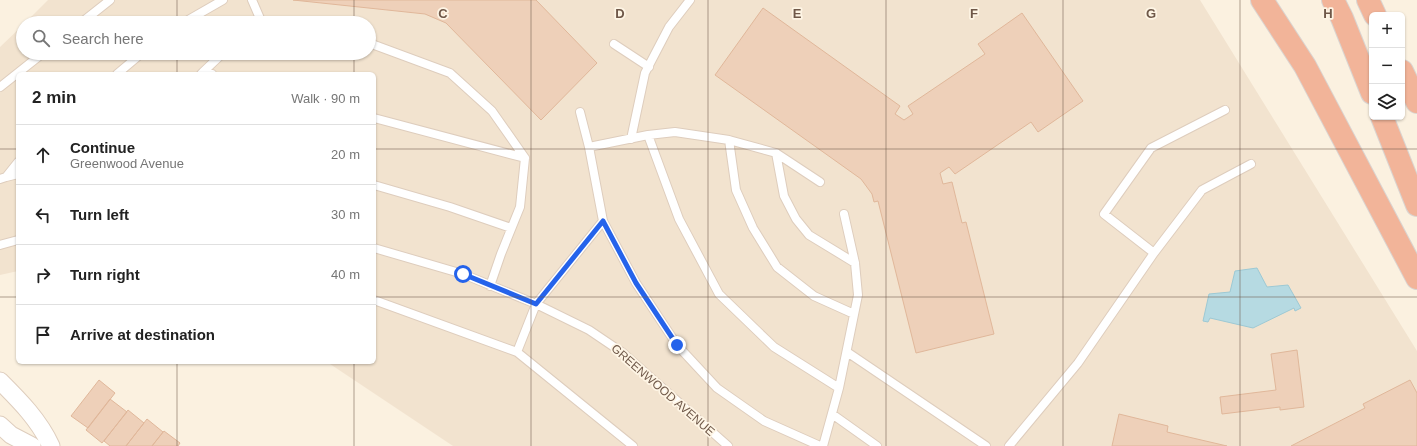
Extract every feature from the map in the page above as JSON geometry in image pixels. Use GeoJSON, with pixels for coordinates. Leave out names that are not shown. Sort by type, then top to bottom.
{"type":"FeatureCollection","features":[{"type":"Feature","properties":{"kind":"highway"},"geometry":{"type":"LineString","coordinates":[[1262,0],[1305,66],[1417,278]]}},
{"type":"Feature","properties":{"kind":"highway"},"geometry":{"type":"LineString","coordinates":[[1333,0],[1342,18],[1369,86]]}},
{"type":"Feature","properties":{"kind":"highway"},"geometry":{"type":"LineString","coordinates":[[1368,0],[1374,12]]}},
{"type":"Feature","properties":{"kind":"highway"},"geometry":{"type":"LineString","coordinates":[[1405,77],[1417,102]]}},
{"type":"Feature","properties":{"kind":"highway"},"geometry":{"type":"LineString","coordinates":[[1383,120],[1417,205]]}},
{"type":"Feature","properties":{"kind":"street"},"geometry":{"type":"LineString","coordinates":[[0,381],[30,412],[39,424],[51,446]]}},
{"type":"Feature","properties":{"kind":"street"},"geometry":{"type":"LineString","coordinates":[[0,425],[11,435],[32,446]]}},
{"type":"Feature","properties":{"kind":"lane"},"geometry":{"type":"LineString","coordinates":[[90,16],[110,0]]}},
{"type":"Feature","properties":{"kind":"lane"},"geometry":{"type":"LineString","coordinates":[[195,16],[223,0]]}},
{"type":"Feature","properties":{"kind":"lane"},"geometry":{"type":"LineString","coordinates":[[252,0],[259,16]]}},
{"type":"Feature","properties":{"kind":"lane"},"geometry":{"type":"LineString","coordinates":[[631,139],[645,74],[669,28],[690,0]]}},
{"type":"Feature","properties":{"kind":"lane"},"geometry":{"type":"LineString","coordinates":[[614,44],[649,67]]}},
{"type":"Feature","properties":{"kind":"lane"},"geometry":{"type":"LineString","coordinates":[[376,46],[450,73],[492,111],[525,158],[520,207],[490,286]]}},
{"type":"Feature","properties":{"kind":"lane"},"geometry":{"type":"LineString","coordinates":[[19,72],[34,60]]}},
{"type":"Feature","properties":{"kind":"lane"},"geometry":{"type":"LineString","coordinates":[[119,72],[134,60]]}},
{"type":"Feature","properties":{"kind":"lane"},"geometry":{"type":"LineString","coordinates":[[203,72],[216,60]]}},
{"type":"Feature","properties":{"kind":"lane"},"geometry":{"type":"LineString","coordinates":[[0,87],[16,74]]}},
{"type":"Feature","properties":{"kind":"lane"},"geometry":{"type":"LineString","coordinates":[[1154,253],[1104,214],[1151,148],[1225,110]]}},
{"type":"Feature","properties":{"kind":"lane"},"geometry":{"type":"LineString","coordinates":[[580,112],[589,147],[603,221],[636,283],[677,345],[717,388],[764,421],[820,446]]}},
{"type":"Feature","properties":{"kind":"lane"},"geometry":{"type":"LineString","coordinates":[[376,119],[525,158]]}},
{"type":"Feature","properties":{"kind":"lane"},"geometry":{"type":"LineString","coordinates":[[589,147],[648,135],[675,132],[729,140],[776,153],[820,182]]}},
{"type":"Feature","properties":{"kind":"lane"},"geometry":{"type":"LineString","coordinates":[[648,135],[679,219],[719,294],[774,347],[839,388]]}},
{"type":"Feature","properties":{"kind":"lane"},"geometry":{"type":"LineString","coordinates":[[729,140],[736,190],[753,228],[777,267],[814,296],[854,314]]}},
{"type":"Feature","properties":{"kind":"lane"},"geometry":{"type":"LineString","coordinates":[[776,153],[784,196],[796,219],[809,235],[855,263]]}},
{"type":"Feature","properties":{"kind":"lane"},"geometry":{"type":"LineString","coordinates":[[3,178],[16,164]]}},
{"type":"Feature","properties":{"kind":"lane"},"geometry":{"type":"LineString","coordinates":[[1009,446],[1078,363],[1154,253],[1202,190],[1251,164]]}},
{"type":"Feature","properties":{"kind":"lane"},"geometry":{"type":"LineString","coordinates":[[3,178],[16,175]]}},
{"type":"Feature","properties":{"kind":"lane"},"geometry":{"type":"LineString","coordinates":[[376,186],[450,207],[511,228]]}},
{"type":"Feature","properties":{"kind":"lane"},"geometry":{"type":"LineString","coordinates":[[823,446],[839,388],[858,295],[855,263],[844,214]]}},
{"type":"Feature","properties":{"kind":"lane"},"geometry":{"type":"LineString","coordinates":[[517,352],[536,304],[603,221]]}},
{"type":"Feature","properties":{"kind":"lane"},"geometry":{"type":"LineString","coordinates":[[0,245],[16,241]]}},
{"type":"Feature","properties":{"kind":"lane","name":"GREENWOOD AVENUE"},"geometry":{"type":"LineString","coordinates":[[376,249],[463,274],[536,304],[589,330],[623,353],[728,446]]}},
{"type":"Feature","properties":{"kind":"lane"},"geometry":{"type":"LineString","coordinates":[[376,301],[517,352],[633,446]]}},
{"type":"Feature","properties":{"kind":"lane"},"geometry":{"type":"LineString","coordinates":[[847,352],[986,446]]}},
{"type":"Feature","properties":{"kind":"lane"},"geometry":{"type":"LineString","coordinates":[[832,414],[877,446]]}},
{"type":"Feature","properties":{"kind":"shaded area"},"geometry":{"type":"Polygon","coordinates":[[[48,0],[1200,0],[1417,351],[1417,446],[453,446],[330,364],[376,364],[376,72],[16,72],[16,271],[0,275],[0,47],[16,32],[16,60],[376,60],[376,16],[32,16],[48,0]]]}},
{"type":"Feature","properties":{"kind":"water"},"geometry":{"type":"Polygon","coordinates":[[[1257,268],[1267,287],[1288,285],[1301,308],[1295,311],[1294,308],[1253,328],[1210,318],[1208,322],[1203,321],[1209,294],[1230,292],[1235,271],[1257,268]]]}},
{"type":"Feature","properties":{"kind":"building"},"geometry":{"type":"Polygon","coordinates":[[[293,0],[536,0],[597,63],[541,120],[446,23],[425,14],[293,0]]]}},
{"type":"Feature","properties":{"kind":"building"},"geometry":{"type":"Polygon","coordinates":[[[763,8],[900,106],[895,114],[904,120],[913,114],[908,106],[985,54],[978,44],[1022,13],[1083,101],[1038,132],[1031,122],[955,174],[949,167],[940,173],[943,184],[952,182],[962,223],[966,222],[994,334],[916,353],[878,201],[874,202],[872,194],[861,179],[715,75],[763,8]]]}},
{"type":"Feature","properties":{"kind":"building"},"geometry":{"type":"Polygon","coordinates":[[[1297,350],[1304,407],[1280,410],[1280,407],[1222,414],[1220,397],[1276,390],[1271,354],[1297,350]]]}},
{"type":"Feature","properties":{"kind":"building"},"geometry":{"type":"Polygon","coordinates":[[[99,380],[115,393],[88,428],[71,416],[99,380]]]}},
{"type":"Feature","properties":{"kind":"building"},"geometry":{"type":"Polygon","coordinates":[[[1410,380],[1417,393],[1417,446],[1291,446],[1365,408],[1363,404],[1410,380]]]}},
{"type":"Feature","properties":{"kind":"building"},"geometry":{"type":"Polygon","coordinates":[[[110,399],[127,412],[102,443],[86,430],[110,399]]]}},
{"type":"Feature","properties":{"kind":"building"},"geometry":{"type":"Polygon","coordinates":[[[128,410],[144,423],[126,446],[110,446],[104,441],[128,410]]]}},
{"type":"Feature","properties":{"kind":"building"},"geometry":{"type":"Polygon","coordinates":[[[1119,414],[1168,426],[1167,432],[1227,446],[1112,446],[1119,414]]]}},
{"type":"Feature","properties":{"kind":"building"},"geometry":{"type":"Polygon","coordinates":[[[147,419],[163,432],[152,446],[126,446],[147,419]]]}},
{"type":"Feature","properties":{"kind":"building"},"geometry":{"type":"Polygon","coordinates":[[[164,431],[180,443],[178,446],[152,446],[164,431]]]}},
{"type":"Feature","properties":{"kind":"route"},"geometry":{"type":"LineString","coordinates":[[463,274],[536,304],[603,221],[636,283],[677,345]]}}]}
